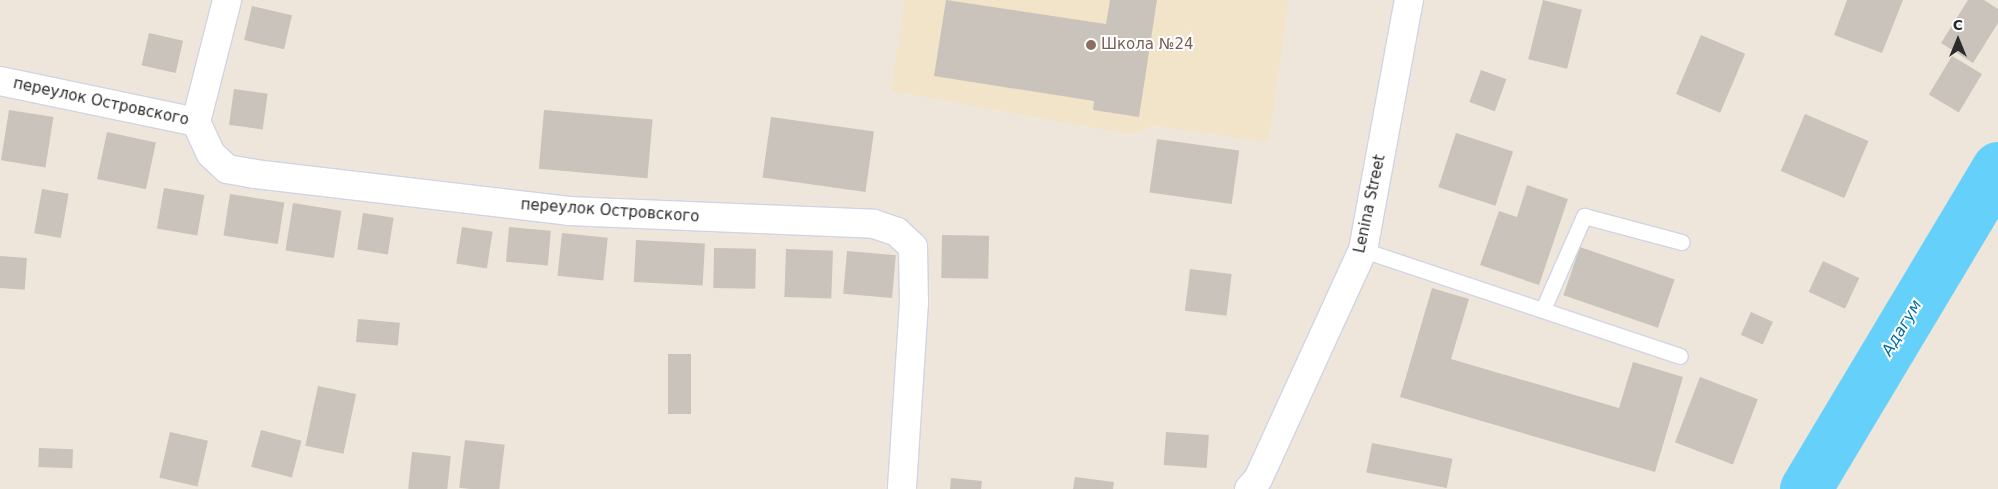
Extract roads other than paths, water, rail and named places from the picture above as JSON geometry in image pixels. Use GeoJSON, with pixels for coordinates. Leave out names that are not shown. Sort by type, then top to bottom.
{"type":"FeatureCollection","features":[{"type":"Feature","properties":{"kind":"street"},"geometry":{"type":"LineString","coordinates":[[196,122],[227,0]]}},
{"type":"Feature","properties":{"kind":"street","name":"Lenina Street"},"geometry":{"type":"LineString","coordinates":[[1260,486],[1363,250],[1409,0]]}},
{"type":"Feature","properties":{"kind":"street","name":"переулок Островского"},"geometry":{"type":"LineString","coordinates":[[0,81],[196,122],[212,154],[227,169],[255,174],[568,211],[874,224],[897,232],[913,247],[914,294],[902,489]]}},
{"type":"Feature","properties":{"kind":"lane"},"geometry":{"type":"LineString","coordinates":[[1543,310],[1584,216],[1682,242]]}},
{"type":"Feature","properties":{"kind":"lane"},"geometry":{"type":"LineString","coordinates":[[1363,250],[1680,356]]}},
{"type":"Feature","properties":{"kind":"waterway","name":"Адагум"},"geometry":{"type":"LineString","coordinates":[[1806,489],[1998,168]]}},
{"type":"Feature","properties":{"kind":"place","name":"Школа №24"},"geometry":{"type":"Point","coordinates":[1091,45]}}]}
